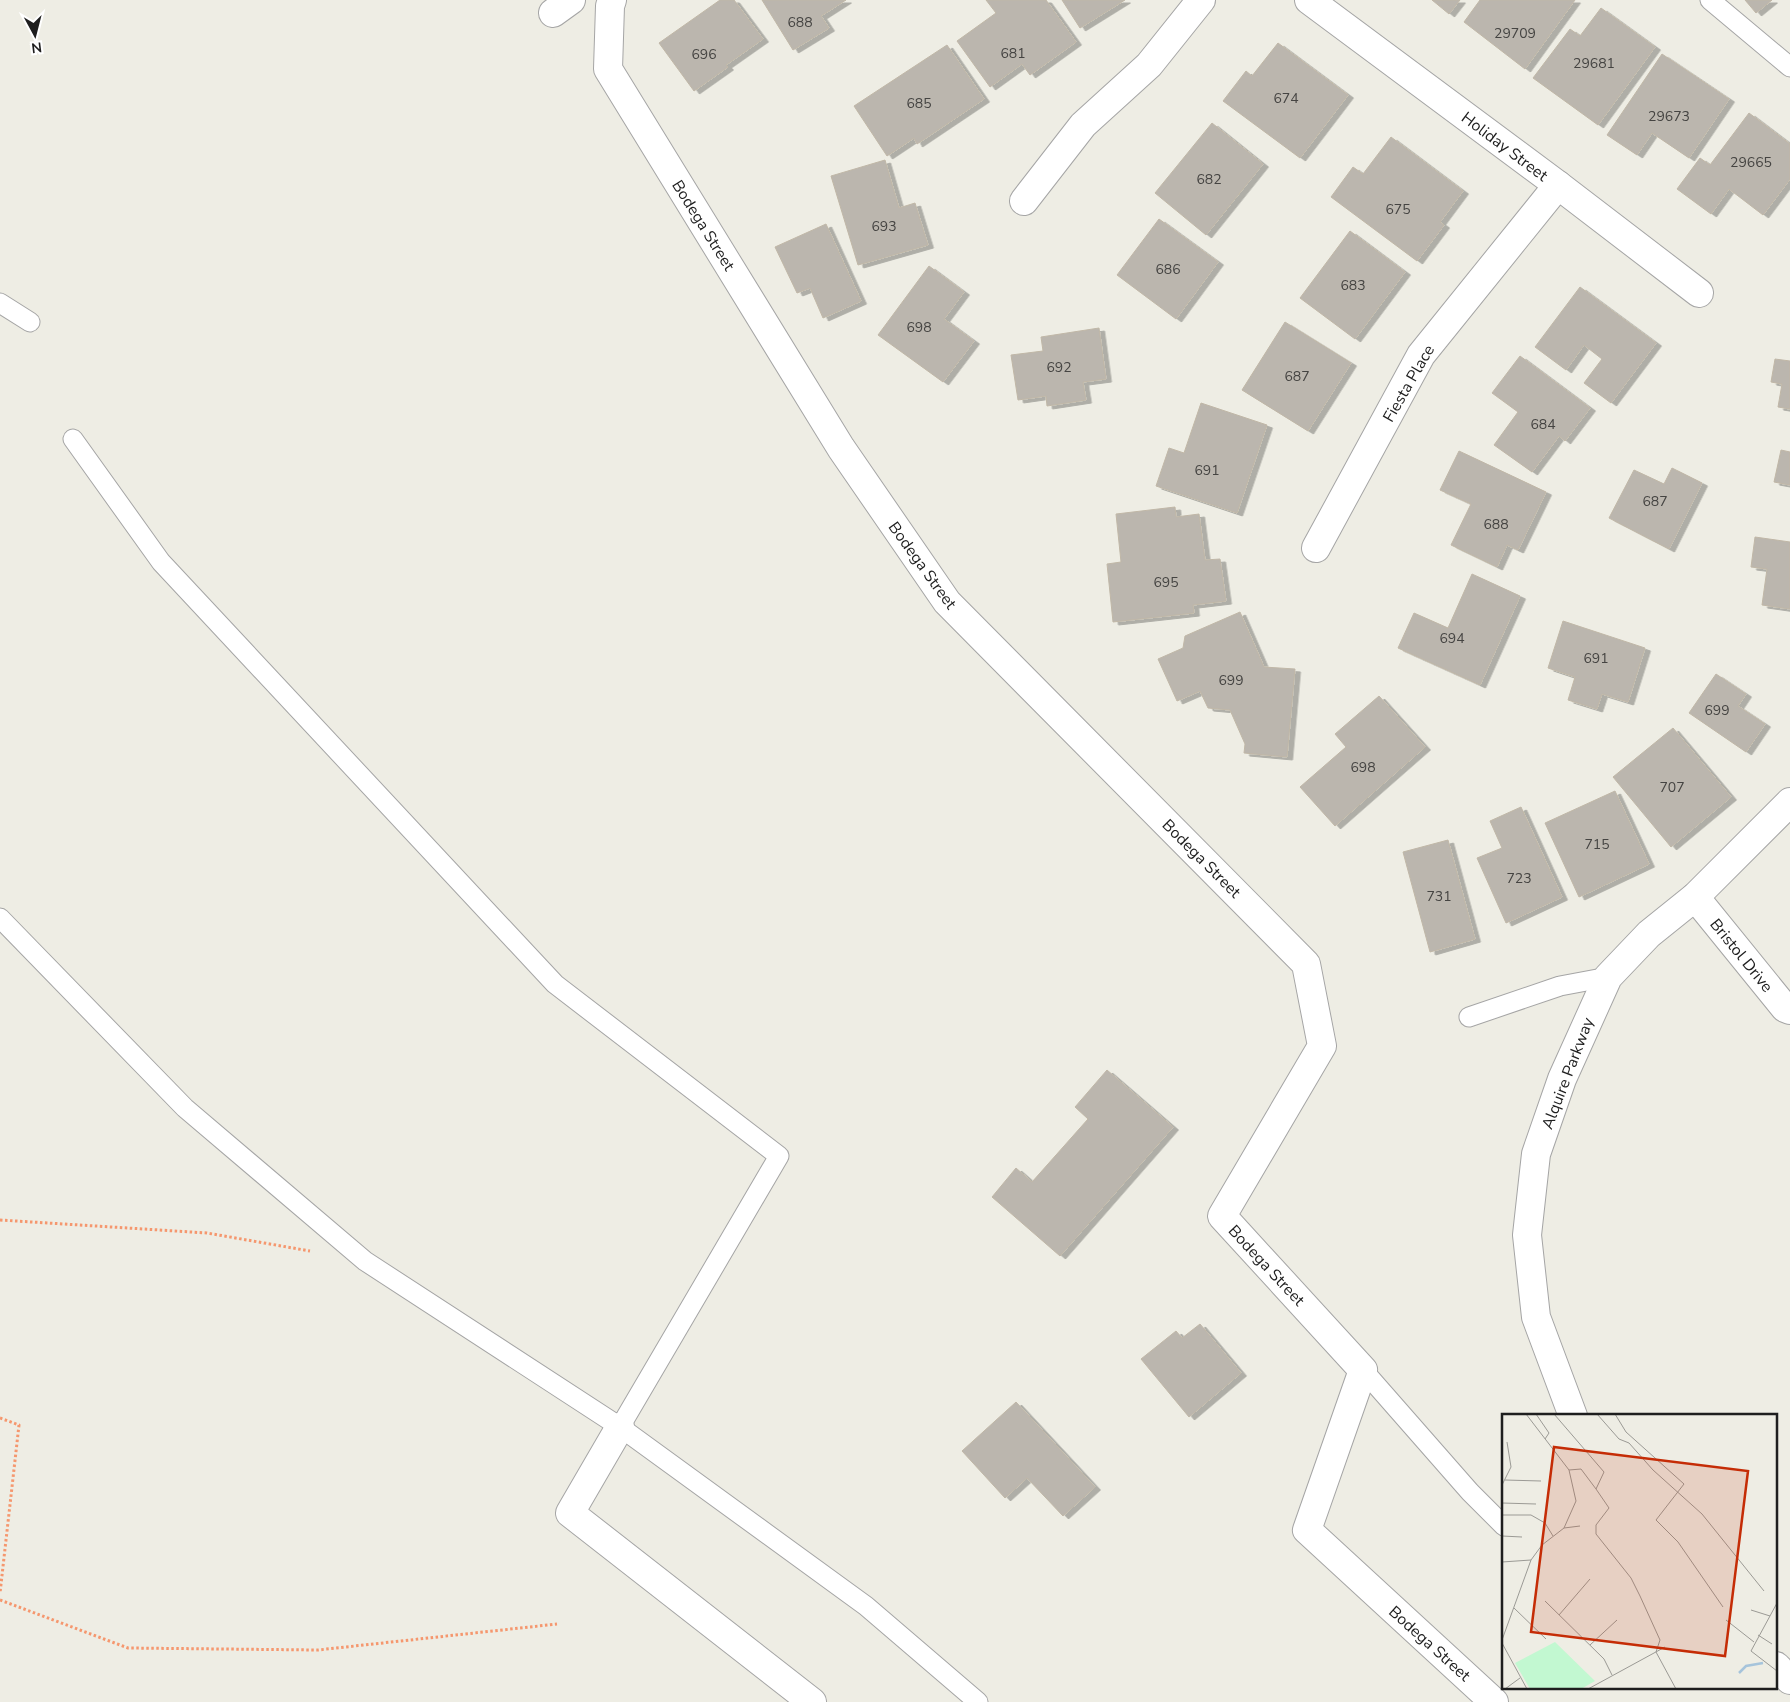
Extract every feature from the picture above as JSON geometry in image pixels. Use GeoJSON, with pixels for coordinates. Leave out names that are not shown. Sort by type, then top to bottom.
{"type":"FeatureCollection","features":[{"type":"Feature","properties":{"kind":"street","name":"Bodega Street"},"geometry":{"type":"LineString","coordinates":[[612,0],[610,6],[608,69],[841,448],[947,602],[1306,964],[1322,1046],[1222,1216],[1364,1370],[1306,1530],[1494,1702]]}},
{"type":"Feature","properties":{"kind":"street"},"geometry":{"type":"LineString","coordinates":[[1024,201],[1083,125],[1150,65],[1201,0]]}},
{"type":"Feature","properties":{"kind":"street","name":"Holiday Street"},"geometry":{"type":"LineString","coordinates":[[1308,0],[1558,185],[1699,293]]}},
{"type":"Feature","properties":{"kind":"street","name":"Fiesta Place"},"geometry":{"type":"LineString","coordinates":[[1316,548],[1421,355],[1558,185]]}},
{"type":"Feature","properties":{"kind":"street","name":"Alquire Parkway"},"geometry":{"type":"LineString","coordinates":[[1572,1414],[1536,1317],[1527,1235],[1536,1154],[1562,1079],[1608,977],[1649,934],[1695,897],[1790,802]]}},
{"type":"Feature","properties":{"kind":"street","name":"Bristol Drive"},"geometry":{"type":"LineString","coordinates":[[1695,897],[1785,1008],[1790,1010]]}},
{"type":"Feature","properties":{"kind":"street"},"geometry":{"type":"LineString","coordinates":[[620,1427],[570,1513],[812,1702]]}},
{"type":"Feature","properties":{"kind":"street"},"geometry":{"type":"LineString","coordinates":[[1778,1668],[1790,1680]]}},
{"type":"Feature","properties":{"kind":"lane"},"geometry":{"type":"LineString","coordinates":[[1710,0],[1790,68]]}},
{"type":"Feature","properties":{"kind":"lane"},"geometry":{"type":"LineString","coordinates":[[0,302],[30,322]]}},
{"type":"Feature","properties":{"kind":"lane"},"geometry":{"type":"LineString","coordinates":[[73,439],[160,562],[555,984],[779,1156],[620,1427]]}},
{"type":"Feature","properties":{"kind":"lane"},"geometry":{"type":"LineString","coordinates":[[0,918],[185,1108],[365,1261],[620,1427],[866,1606],[978,1702]]}},
{"type":"Feature","properties":{"kind":"lane"},"geometry":{"type":"LineString","coordinates":[[1469,1017],[1560,986],[1608,977]]}},
{"type":"Feature","properties":{"kind":"lane"},"geometry":{"type":"LineString","coordinates":[[1364,1370],[1470,1492],[1502,1524]]}},
{"type":"Feature","properties":{"kind":"path"},"geometry":{"type":"LineString","coordinates":[[0,1220],[207,1233],[318,1253]]}},
{"type":"Feature","properties":{"kind":"path"},"geometry":{"type":"LineString","coordinates":[[0,1418],[19,1425],[0,1593]]}},
{"type":"Feature","properties":{"kind":"path"},"geometry":{"type":"LineString","coordinates":[[0,1600],[128,1648],[318,1650],[557,1624]]}},
{"type":"Feature","properties":{"kind":"building"},"geometry":{"type":"Polygon","coordinates":[[[720,0],[734,0],[763,39],[726,65],[728,67],[694,91],[659,43],[720,0]]]}},
{"type":"Feature","properties":{"kind":"building"},"geometry":{"type":"Polygon","coordinates":[[[762,0],[846,0],[821,16],[829,28],[793,50],[762,0]]]}},
{"type":"Feature","properties":{"kind":"building"},"geometry":{"type":"Polygon","coordinates":[[[986,0],[1046,0],[1076,42],[1030,75],[1022,64],[990,87],[957,41],[996,13],[986,0]]]}},
{"type":"Feature","properties":{"kind":"building"},"geometry":{"type":"Polygon","coordinates":[[[1062,0],[1125,0],[1080,28],[1062,0]]]}},
{"type":"Feature","properties":{"kind":"building"},"geometry":{"type":"Polygon","coordinates":[[[1432,0],[1460,0],[1449,14],[1432,0]]]}},
{"type":"Feature","properties":{"kind":"building"},"geometry":{"type":"Polygon","coordinates":[[[1480,0],[1575,0],[1525,69],[1464,22],[1480,0]]]}},
{"type":"Feature","properties":{"kind":"building"},"geometry":{"type":"Polygon","coordinates":[[[1745,0],[1772,0],[1756,13],[1745,0]]]}},
{"type":"Feature","properties":{"kind":"building"},"geometry":{"type":"Polygon","coordinates":[[[1601,8],[1655,47],[1598,125],[1533,78],[1570,29],[1580,36],[1601,8]]]}},
{"type":"Feature","properties":{"kind":"building"},"geometry":{"type":"Polygon","coordinates":[[[1278,43],[1348,95],[1300,158],[1223,101],[1246,71],[1252,76],[1278,43]]]}},
{"type":"Feature","properties":{"kind":"building"},"geometry":{"type":"Polygon","coordinates":[[[947,45],[984,99],[917,144],[914,138],[887,156],[854,106],[947,45]]]}},
{"type":"Feature","properties":{"kind":"building"},"geometry":{"type":"Polygon","coordinates":[[[1662,54],[1729,99],[1689,158],[1652,133],[1637,155],[1607,135],[1662,54]]]}},
{"type":"Feature","properties":{"kind":"building"},"geometry":{"type":"Polygon","coordinates":[[[1749,113],[1790,144],[1790,179],[1763,215],[1729,189],[1711,214],[1677,189],[1700,158],[1710,165],[1749,113]]]}},
{"type":"Feature","properties":{"kind":"building"},"geometry":{"type":"Polygon","coordinates":[[[1212,123],[1263,164],[1206,235],[1155,193],[1212,123]]]}},
{"type":"Feature","properties":{"kind":"building"},"geometry":{"type":"Polygon","coordinates":[[[1391,137],[1463,191],[1440,222],[1444,225],[1417,261],[1331,197],[1353,167],[1363,174],[1391,137]]]}},
{"type":"Feature","properties":{"kind":"building"},"geometry":{"type":"Polygon","coordinates":[[[885,160],[899,208],[915,203],[928,245],[858,265],[831,176],[885,160]]]}},
{"type":"Feature","properties":{"kind":"building"},"geometry":{"type":"Polygon","coordinates":[[[1159,219],[1218,262],[1176,319],[1117,275],[1159,219]]]}},
{"type":"Feature","properties":{"kind":"building"},"geometry":{"type":"Polygon","coordinates":[[[826,224],[861,301],[823,318],[810,288],[797,293],[775,247],[826,224]]]}},
{"type":"Feature","properties":{"kind":"building"},"geometry":{"type":"Polygon","coordinates":[[[1350,231],[1405,272],[1355,339],[1300,298],[1350,231]]]}},
{"type":"Feature","properties":{"kind":"building"},"geometry":{"type":"Polygon","coordinates":[[[929,266],[964,292],[944,319],[974,341],[943,382],[878,335],[929,266]]]}},
{"type":"Feature","properties":{"kind":"building"},"geometry":{"type":"Polygon","coordinates":[[[1580,287],[1656,343],[1611,403],[1584,383],[1602,359],[1584,345],[1566,370],[1535,347],[1580,287]]]}},
{"type":"Feature","properties":{"kind":"building"},"geometry":{"type":"Polygon","coordinates":[[[1285,322],[1351,363],[1308,431],[1242,390],[1285,322]]]}},
{"type":"Feature","properties":{"kind":"building"},"geometry":{"type":"Polygon","coordinates":[[[1099,328],[1106,379],[1083,382],[1086,400],[1047,406],[1046,396],[1018,400],[1011,355],[1043,351],[1041,337],[1099,328]]]}},
{"type":"Feature","properties":{"kind":"building"},"geometry":{"type":"Polygon","coordinates":[[[1520,356],[1590,408],[1565,441],[1559,436],[1532,472],[1494,445],[1518,412],[1492,393],[1520,356]]]}},
{"type":"Feature","properties":{"kind":"building"},"geometry":{"type":"Polygon","coordinates":[[[1775,359],[1790,361],[1790,409],[1778,407],[1782,384],[1771,382],[1775,359]]]}},
{"type":"Feature","properties":{"kind":"building"},"geometry":{"type":"Polygon","coordinates":[[[1201,403],[1267,425],[1237,513],[1156,486],[1169,448],[1184,453],[1201,403]]]}},
{"type":"Feature","properties":{"kind":"building"},"geometry":{"type":"Polygon","coordinates":[[[1781,450],[1790,452],[1790,485],[1774,482],[1781,450]]]}},
{"type":"Feature","properties":{"kind":"building"},"geometry":{"type":"Polygon","coordinates":[[[1459,451],[1546,492],[1518,550],[1507,545],[1497,567],[1451,545],[1471,504],[1440,490],[1459,451]]]}},
{"type":"Feature","properties":{"kind":"building"},"geometry":{"type":"Polygon","coordinates":[[[1672,468],[1702,483],[1669,549],[1609,518],[1634,470],[1664,484],[1672,468]]]}},
{"type":"Feature","properties":{"kind":"building"},"geometry":{"type":"Polygon","coordinates":[[[1175,507],[1176,517],[1199,514],[1205,560],[1220,559],[1226,601],[1193,605],[1194,613],[1113,622],[1107,564],[1121,562],[1116,514],[1175,507]]]}},
{"type":"Feature","properties":{"kind":"building"},"geometry":{"type":"Polygon","coordinates":[[[1755,537],[1790,542],[1790,609],[1762,605],[1767,569],[1751,567],[1755,537]]]}},
{"type":"Feature","properties":{"kind":"building"},"geometry":{"type":"Polygon","coordinates":[[[1472,574],[1520,596],[1480,685],[1398,648],[1414,613],[1448,628],[1472,574]]]}},
{"type":"Feature","properties":{"kind":"building"},"geometry":{"type":"Polygon","coordinates":[[[1240,612],[1264,667],[1295,669],[1287,757],[1244,753],[1245,744],[1230,710],[1208,708],[1200,691],[1177,701],[1158,659],[1183,648],[1185,636],[1240,612]]]}},
{"type":"Feature","properties":{"kind":"building"},"geometry":{"type":"Polygon","coordinates":[[[1563,621],[1645,648],[1628,702],[1602,694],[1597,709],[1568,700],[1575,677],[1548,668],[1563,621]]]}},
{"type":"Feature","properties":{"kind":"building"},"geometry":{"type":"Polygon","coordinates":[[[1716,674],[1746,694],[1738,706],[1765,724],[1746,752],[1689,713],[1716,674]]]}},
{"type":"Feature","properties":{"kind":"building"},"geometry":{"type":"Polygon","coordinates":[[[1379,696],[1425,747],[1335,826],[1300,787],[1346,747],[1335,734],[1379,696]]]}},
{"type":"Feature","properties":{"kind":"building"},"geometry":{"type":"Polygon","coordinates":[[[1673,728],[1731,797],[1671,847],[1613,777],[1673,728]]]}},
{"type":"Feature","properties":{"kind":"building"},"geometry":{"type":"Polygon","coordinates":[[[1615,791],[1649,864],[1579,897],[1545,823],[1615,791]]]}},
{"type":"Feature","properties":{"kind":"building"},"geometry":{"type":"Polygon","coordinates":[[[1521,807],[1562,897],[1506,923],[1477,858],[1502,848],[1490,821],[1521,807]]]}},
{"type":"Feature","properties":{"kind":"building"},"geometry":{"type":"Polygon","coordinates":[[[1448,840],[1475,939],[1430,952],[1403,852],[1448,840]]]}},
{"type":"Feature","properties":{"kind":"building"},"geometry":{"type":"Polygon","coordinates":[[[1107,1070],[1173,1127],[1060,1256],[992,1197],[1016,1168],[1032,1182],[1088,1119],[1075,1107],[1107,1070]]]}},
{"type":"Feature","properties":{"kind":"building"},"geometry":{"type":"Polygon","coordinates":[[[1200,1324],[1241,1373],[1189,1417],[1141,1359],[1176,1331],[1182,1338],[1200,1324]]]}},
{"type":"Feature","properties":{"kind":"building"},"geometry":{"type":"Polygon","coordinates":[[[1016,1402],[1095,1487],[1063,1516],[1027,1478],[1005,1498],[962,1451],[1016,1402]]]}}]}
